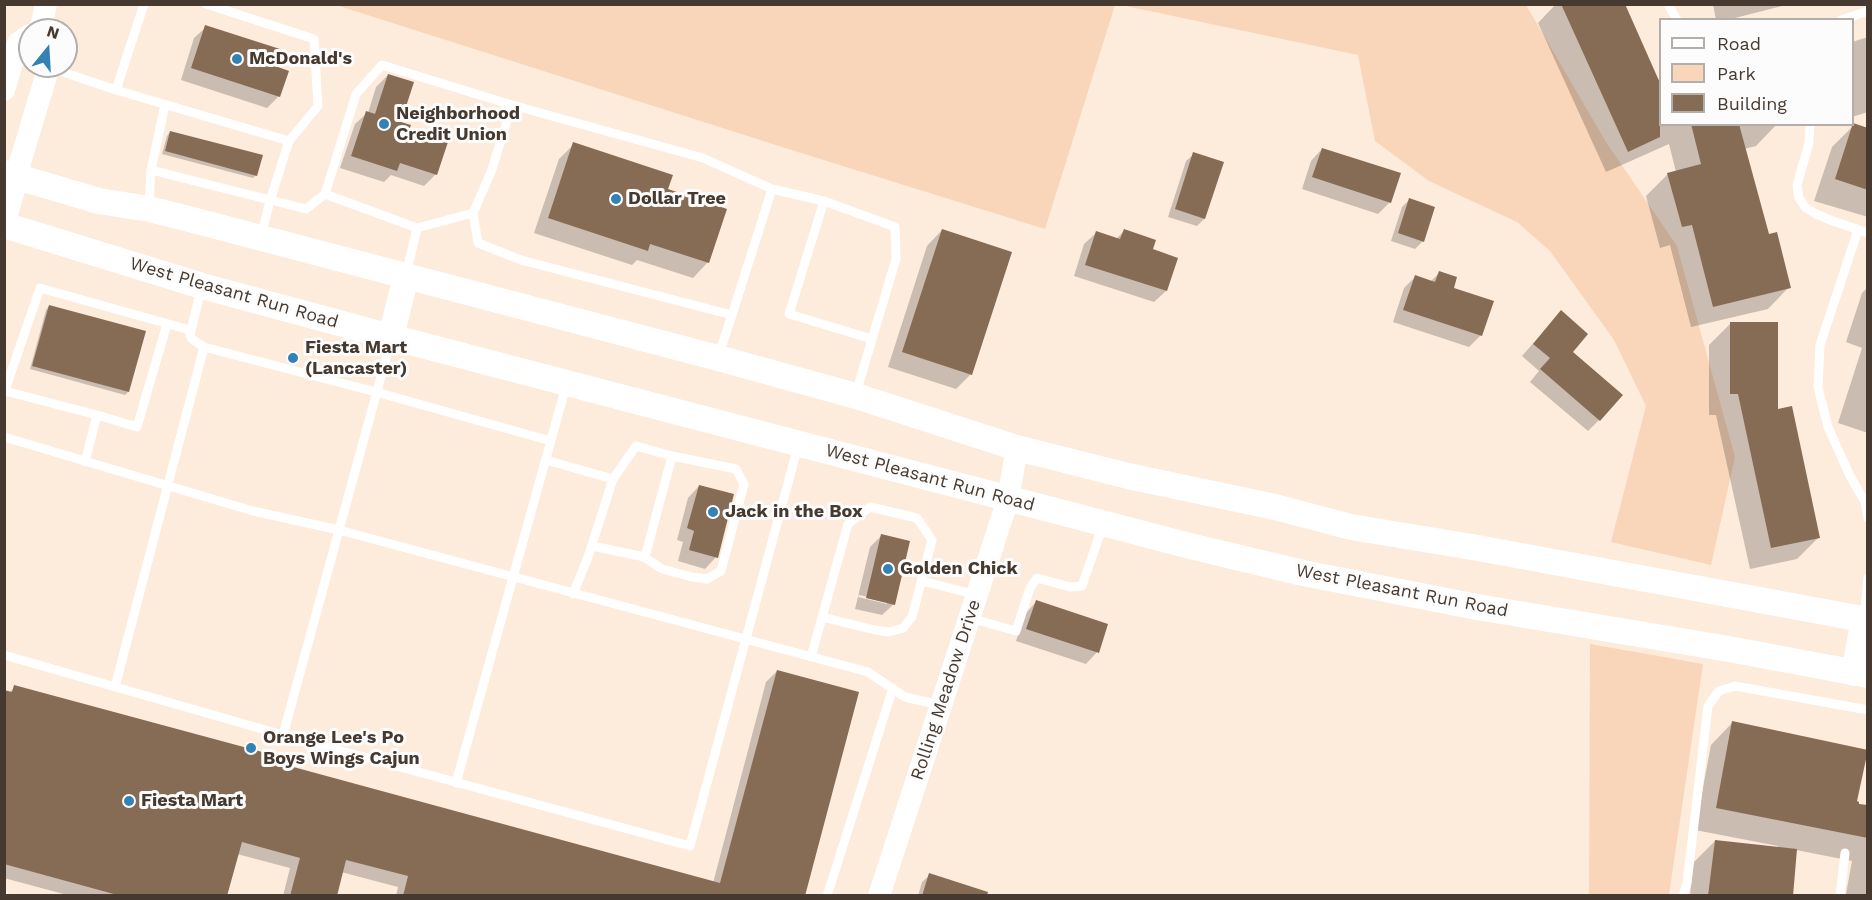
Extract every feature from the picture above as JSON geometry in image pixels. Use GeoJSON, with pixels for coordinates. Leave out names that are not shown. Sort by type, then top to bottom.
{"type":"FeatureCollection","features":[{"type":"Feature","properties":{"kind":"main road"},"geometry":{"type":"LineString","coordinates":[[4,217],[10,175],[99,201],[149,209],[718,358],[856,396],[1017,448],[1128,476],[1275,507],[1351,527],[1478,548],[1866,620],[1861,674]]}},
{"type":"Feature","properties":{"kind":"main road","name":"West Pleasant Run Road"},"geometry":{"type":"LineString","coordinates":[[4,225],[202,286],[1103,524],[1314,575],[1477,607],[1861,674]]}},
{"type":"Feature","properties":{"kind":"main road"},"geometry":{"type":"LineString","coordinates":[[392,337],[406,276]]}},
{"type":"Feature","properties":{"kind":"street"},"geometry":{"type":"LineString","coordinates":[[4,90],[18,43]]}},
{"type":"Feature","properties":{"kind":"street"},"geometry":{"type":"LineString","coordinates":[[10,175],[44,78]]}},
{"type":"Feature","properties":{"kind":"street","name":"Rolling Meadow Drive"},"geometry":{"type":"LineString","coordinates":[[879,896],[1008,499],[1017,448]]}},
{"type":"Feature","properties":{"kind":"lane"},"geometry":{"type":"LineString","coordinates":[[116,90],[144,4]]}},
{"type":"Feature","properties":{"kind":"lane"},"geometry":{"type":"LineString","coordinates":[[206,4],[314,39],[318,106],[289,141],[261,238]]}},
{"type":"Feature","properties":{"kind":"lane"},"geometry":{"type":"LineString","coordinates":[[1668,4],[1676,18]]}},
{"type":"Feature","properties":{"kind":"lane"},"geometry":{"type":"LineString","coordinates":[[1847,18],[1868,11]]}},
{"type":"Feature","properties":{"kind":"lane"},"geometry":{"type":"LineString","coordinates":[[152,170],[306,209],[325,194],[356,94],[382,65],[512,105],[703,158],[772,189],[824,201],[895,227],[896,259],[856,396]]}},
{"type":"Feature","properties":{"kind":"lane"},"geometry":{"type":"LineString","coordinates":[[78,77],[289,141]]}},
{"type":"Feature","properties":{"kind":"lane"},"geometry":{"type":"LineString","coordinates":[[149,209],[152,170],[165,105]]}},
{"type":"Feature","properties":{"kind":"lane"},"geometry":{"type":"LineString","coordinates":[[512,105],[491,172],[473,213],[478,243],[521,260],[732,315]]}},
{"type":"Feature","properties":{"kind":"lane"},"geometry":{"type":"LineString","coordinates":[[1810,126],[1809,143],[1797,185],[1798,198],[1805,207],[1816,214],[1863,231],[1820,345],[1818,387],[1828,427],[1850,476],[1865,502],[1868,518]]}},
{"type":"Feature","properties":{"kind":"lane"},"geometry":{"type":"LineString","coordinates":[[718,358],[772,189]]}},
{"type":"Feature","properties":{"kind":"lane"},"geometry":{"type":"LineString","coordinates":[[325,194],[417,228],[473,213]]}},
{"type":"Feature","properties":{"kind":"lane"},"geometry":{"type":"LineString","coordinates":[[824,201],[789,314],[872,339]]}},
{"type":"Feature","properties":{"kind":"lane"},"geometry":{"type":"LineString","coordinates":[[406,276],[417,228]]}},
{"type":"Feature","properties":{"kind":"lane"},"geometry":{"type":"LineString","coordinates":[[202,286],[190,330],[192,339],[204,347],[551,441]]}},
{"type":"Feature","properties":{"kind":"lane"},"geometry":{"type":"LineString","coordinates":[[166,324],[138,427],[5,392],[40,288],[190,330]]}},
{"type":"Feature","properties":{"kind":"lane"},"geometry":{"type":"LineString","coordinates":[[283,735],[392,337]]}},
{"type":"Feature","properties":{"kind":"lane"},"geometry":{"type":"LineString","coordinates":[[115,687],[204,347]]}},
{"type":"Feature","properties":{"kind":"lane"},"geometry":{"type":"LineString","coordinates":[[456,783],[567,383]]}},
{"type":"Feature","properties":{"kind":"lane"},"geometry":{"type":"LineString","coordinates":[[85,462],[97,415]]}},
{"type":"Feature","properties":{"kind":"lane"},"geometry":{"type":"LineString","coordinates":[[4,437],[253,511],[339,530],[868,672],[905,697],[941,705]]}},
{"type":"Feature","properties":{"kind":"lane"},"geometry":{"type":"LineString","coordinates":[[4,655],[283,735],[690,846],[798,442]]}},
{"type":"Feature","properties":{"kind":"lane"},"geometry":{"type":"LineString","coordinates":[[573,594],[592,546],[613,479],[636,446],[736,469],[744,484],[721,571],[707,579],[662,569],[644,557],[592,546]]}},
{"type":"Feature","properties":{"kind":"lane"},"geometry":{"type":"LineString","coordinates":[[644,557],[672,456]]}},
{"type":"Feature","properties":{"kind":"lane"},"geometry":{"type":"LineString","coordinates":[[546,459],[613,479]]}},
{"type":"Feature","properties":{"kind":"lane"},"geometry":{"type":"LineString","coordinates":[[811,657],[822,616],[848,524],[870,507],[917,518],[932,540],[912,617],[903,628],[889,632],[875,630],[822,616]]}},
{"type":"Feature","properties":{"kind":"lane"},"geometry":{"type":"LineString","coordinates":[[970,618],[1016,631],[1030,588],[1037,578],[1070,587],[1083,586],[1103,524]]}},
{"type":"Feature","properties":{"kind":"lane"},"geometry":{"type":"LineString","coordinates":[[1866,620],[1868,578]]}},
{"type":"Feature","properties":{"kind":"lane"},"geometry":{"type":"LineString","coordinates":[[922,581],[977,595]]}},
{"type":"Feature","properties":{"kind":"lane"},"geometry":{"type":"LineString","coordinates":[[1683,896],[1687,883],[1708,706],[1719,691],[1735,686],[1868,710]]}},
{"type":"Feature","properties":{"kind":"lane"},"geometry":{"type":"LineString","coordinates":[[827,896],[893,688]]}},
{"type":"Feature","properties":{"kind":"lane"},"geometry":{"type":"LineString","coordinates":[[1840,896],[1845,853]]}},
{"type":"Feature","properties":{"kind":"green space"},"geometry":{"type":"Polygon","coordinates":[[[1115,4],[1045,229],[336,5],[1115,4]]]}},
{"type":"Feature","properties":{"kind":"green space"},"geometry":{"type":"Polygon","coordinates":[[[1121,5],[1526,5],[1606,142],[1677,246],[1735,457],[1711,565],[1611,542],[1646,406],[1614,340],[1550,251],[1517,222],[1429,181],[1375,141],[1358,55],[1121,5]]]}},
{"type":"Feature","properties":{"kind":"green space"},"geometry":{"type":"Polygon","coordinates":[[[1590,644],[1703,664],[1669,895],[1589,895],[1590,644]]]}},
{"type":"Feature","properties":{"kind":"building"},"geometry":{"type":"Polygon","coordinates":[[[1561,4],[1625,4],[1659,81],[1660,126],[1660,137],[1628,152],[1561,4]]]}},
{"type":"Feature","properties":{"kind":"building","name":"McDonald's"},"geometry":{"type":"Polygon","coordinates":[[[205,25],[283,50],[278,67],[289,71],[280,97],[191,68],[205,25]]]}},
{"type":"Feature","properties":{"kind":"building","name":"Neighborhood Credit Union"},"geometry":{"type":"Polygon","coordinates":[[[388,74],[414,82],[401,122],[411,125],[409,130],[448,142],[437,175],[400,163],[397,171],[351,156],[366,111],[375,114],[388,74]]]}},
{"type":"Feature","properties":{"kind":"building"},"geometry":{"type":"Polygon","coordinates":[[[1854,123],[1868,128],[1868,190],[1835,179],[1852,126],[1854,123]]]}},
{"type":"Feature","properties":{"kind":"building"},"geometry":{"type":"Polygon","coordinates":[[[1692,126],[1740,126],[1769,234],[1777,232],[1791,288],[1713,307],[1692,225],[1682,227],[1667,173],[1701,164],[1692,126]]]}},
{"type":"Feature","properties":{"kind":"building"},"geometry":{"type":"Polygon","coordinates":[[[170,131],[263,155],[257,176],[165,151],[170,131]]]}},
{"type":"Feature","properties":{"kind":"building"},"geometry":{"type":"Polygon","coordinates":[[[573,142],[673,175],[668,189],[727,209],[709,263],[650,244],[648,251],[548,218],[573,142]]]}},
{"type":"Feature","properties":{"kind":"building"},"geometry":{"type":"Polygon","coordinates":[[[1322,148],[1401,173],[1391,203],[1312,177],[1322,148]]]}},
{"type":"Feature","properties":{"kind":"building"},"geometry":{"type":"Polygon","coordinates":[[[1193,152],[1224,162],[1205,219],[1175,209],[1193,152]]]}},
{"type":"Feature","properties":{"kind":"building"},"geometry":{"type":"Polygon","coordinates":[[[1409,198],[1435,207],[1424,242],[1398,233],[1409,198]]]}},
{"type":"Feature","properties":{"kind":"building"},"geometry":{"type":"Polygon","coordinates":[[[942,229],[1012,252],[972,375],[902,352],[942,229]]]}},
{"type":"Feature","properties":{"kind":"building"},"geometry":{"type":"Polygon","coordinates":[[[1124,229],[1156,240],[1153,249],[1178,258],[1167,291],[1085,265],[1096,231],[1120,239],[1124,229]]]}},
{"type":"Feature","properties":{"kind":"building"},"geometry":{"type":"Polygon","coordinates":[[[1439,271],[1457,277],[1454,288],[1494,301],[1482,336],[1403,310],[1415,275],[1435,282],[1439,271]]]}},
{"type":"Feature","properties":{"kind":"building"},"geometry":{"type":"Polygon","coordinates":[[[49,305],[146,331],[129,392],[32,366],[49,305]]]}},
{"type":"Feature","properties":{"kind":"building"},"geometry":{"type":"Polygon","coordinates":[[[1561,310],[1588,334],[1573,352],[1623,395],[1600,421],[1540,369],[1550,358],[1533,344],[1561,310]]]}},
{"type":"Feature","properties":{"kind":"building"},"geometry":{"type":"Polygon","coordinates":[[[1730,322],[1778,322],[1778,409],[1792,406],[1820,538],[1771,548],[1738,394],[1730,394],[1730,322]]]}},
{"type":"Feature","properties":{"kind":"building","name":"Jack in the Box"},"geometry":{"type":"Polygon","coordinates":[[[699,485],[734,494],[718,558],[689,550],[694,531],[687,528],[699,485]]]}},
{"type":"Feature","properties":{"kind":"building","name":"Golden Chick"},"geometry":{"type":"Polygon","coordinates":[[[881,534],[910,541],[895,605],[866,598],[881,534]]]}},
{"type":"Feature","properties":{"kind":"building"},"geometry":{"type":"Polygon","coordinates":[[[1036,600],[1108,624],[1099,653],[1026,629],[1036,600]]]}},
{"type":"Feature","properties":{"kind":"building"},"geometry":{"type":"Polygon","coordinates":[[[777,670],[859,692],[805,896],[403,896],[408,876],[346,860],[337,896],[290,896],[300,858],[242,842],[227,896],[121,896],[4,864],[4,690],[12,692],[14,685],[266,753],[264,759],[720,883],[777,670]]]}},
{"type":"Feature","properties":{"kind":"building"},"geometry":{"type":"Polygon","coordinates":[[[1732,721],[1868,750],[1857,801],[1859,804],[1868,805],[1868,838],[1716,808],[1732,721]]]}},
{"type":"Feature","properties":{"kind":"building"},"geometry":{"type":"Polygon","coordinates":[[[1715,840],[1797,849],[1793,896],[1708,896],[1715,840]]]}},
{"type":"Feature","properties":{"kind":"building"},"geometry":{"type":"Polygon","coordinates":[[[929,873],[988,892],[987,896],[922,896],[929,873]]]}},
{"type":"Feature","properties":{"kind":"place","name":"McDonald's"},"geometry":{"type":"Point","coordinates":[237,59]}},
{"type":"Feature","properties":{"kind":"place","name":"Neighborhood Credit Union"},"geometry":{"type":"Point","coordinates":[384,124]}},
{"type":"Feature","properties":{"kind":"place","name":"Dollar Tree"},"geometry":{"type":"Point","coordinates":[616,199]}},
{"type":"Feature","properties":{"kind":"place","name":"Fiesta Mart (Lancaster)"},"geometry":{"type":"Point","coordinates":[293,358]}},
{"type":"Feature","properties":{"kind":"place","name":"Jack in the Box"},"geometry":{"type":"Point","coordinates":[713,512]}},
{"type":"Feature","properties":{"kind":"place","name":"Golden Chick"},"geometry":{"type":"Point","coordinates":[888,569]}},
{"type":"Feature","properties":{"kind":"place","name":"Orange Lee's Po Boys Wings Cajun"},"geometry":{"type":"Point","coordinates":[251,748]}},
{"type":"Feature","properties":{"kind":"place","name":"Fiesta Mart"},"geometry":{"type":"Point","coordinates":[129,801]}}]}
